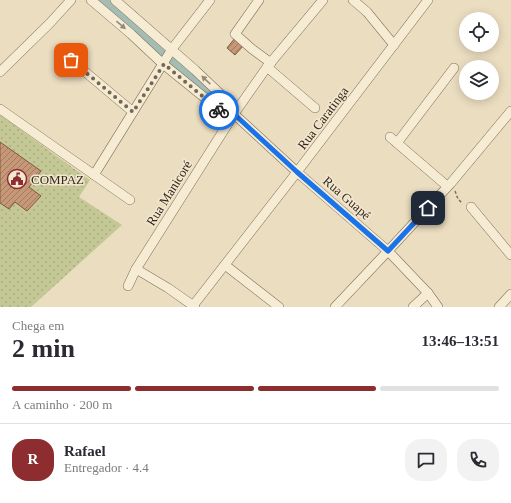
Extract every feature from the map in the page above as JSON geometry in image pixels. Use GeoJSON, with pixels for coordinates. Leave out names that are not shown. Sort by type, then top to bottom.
{"type":"FeatureCollection","features":[{"type":"Feature","properties":{"kind":"street"},"geometry":{"type":"LineString","coordinates":[[0,72],[50,24],[71,0]]}},
{"type":"Feature","properties":{"kind":"street"},"geometry":{"type":"LineString","coordinates":[[91,0],[131,34],[168,57]]}},
{"type":"Feature","properties":{"kind":"street"},"geometry":{"type":"LineString","coordinates":[[115,0],[226,116],[234,110]]}},
{"type":"Feature","properties":{"kind":"street"},"geometry":{"type":"LineString","coordinates":[[94,175],[168,57],[210,0]]}},
{"type":"Feature","properties":{"kind":"street"},"geometry":{"type":"LineString","coordinates":[[259,0],[235,34],[315,108]]}},
{"type":"Feature","properties":{"kind":"street"},"geometry":{"type":"LineString","coordinates":[[353,0],[367,12],[394,45]]}},
{"type":"Feature","properties":{"kind":"street","name":"Rua Caratinga"},"geometry":{"type":"LineString","coordinates":[[194,306],[428,0]]}},
{"type":"Feature","properties":{"kind":"street","name":"Rua Manicoré"},"geometry":{"type":"LineString","coordinates":[[128,286],[136,269],[234,110],[318,2]]}},
{"type":"Feature","properties":{"kind":"street","name":"Rua Guapé"},"geometry":{"type":"LineString","coordinates":[[168,57],[234,110],[297,172],[388,251],[428,293],[438,307]]}},
{"type":"Feature","properties":{"kind":"street"},"geometry":{"type":"LineString","coordinates":[[71,60],[133,112]]}},
{"type":"Feature","properties":{"kind":"street"},"geometry":{"type":"LineString","coordinates":[[449,184],[393,140],[454,68]]}},
{"type":"Feature","properties":{"kind":"street"},"geometry":{"type":"LineString","coordinates":[[0,109],[130,200]]}},
{"type":"Feature","properties":{"kind":"street"},"geometry":{"type":"LineString","coordinates":[[335,307],[449,184],[511,111]]}},
{"type":"Feature","properties":{"kind":"street"},"geometry":{"type":"LineString","coordinates":[[471,207],[511,255]]}},
{"type":"Feature","properties":{"kind":"street"},"geometry":{"type":"LineString","coordinates":[[225,265],[279,307]]}},
{"type":"Feature","properties":{"kind":"street"},"geometry":{"type":"LineString","coordinates":[[136,269],[194,306]]}},
{"type":"Feature","properties":{"kind":"street"},"geometry":{"type":"LineString","coordinates":[[413,307],[428,293]]}},
{"type":"Feature","properties":{"kind":"street"},"geometry":{"type":"LineString","coordinates":[[499,307],[511,294]]}},
{"type":"Feature","properties":{"kind":"path"},"geometry":{"type":"LineString","coordinates":[[449,184],[458,199],[467,206],[471,207]]}},
{"type":"Feature","properties":{"kind":"green space"},"geometry":{"type":"Polygon","coordinates":[[[0,115],[90,180],[79,197],[122,225],[31,307],[0,306],[0,115]]]}},
{"type":"Feature","properties":{"kind":"building"},"geometry":{"type":"Polygon","coordinates":[[[235,38],[244,45],[235,55],[227,48],[235,38]]]}},
{"type":"Feature","properties":{"kind":"building","name":"COMPAZ"},"geometry":{"type":"Polygon","coordinates":[[[0,142],[41,171],[29,187],[41,196],[27,211],[15,202],[9,209],[0,203],[0,142]]]}},
{"type":"Feature","properties":{"kind":"waterway"},"geometry":{"type":"LineString","coordinates":[[102,0],[166,58]]}},
{"type":"Feature","properties":{"kind":"waterway"},"geometry":{"type":"LineString","coordinates":[[173,63],[226,108]]}},
{"type":"Feature","properties":{"kind":"way so far"},"geometry":{"type":"LineString","coordinates":[[71,60],[133,112],[164,64],[219,110]]}},
{"type":"Feature","properties":{"kind":"place","name":"COMPAZ"},"geometry":{"type":"Point","coordinates":[17,179]}},
{"type":"Feature","properties":{"kind":"route"},"geometry":{"type":"LineString","coordinates":[[219,110],[226,116],[234,114],[297,172],[388,251],[428,208]]}}]}
